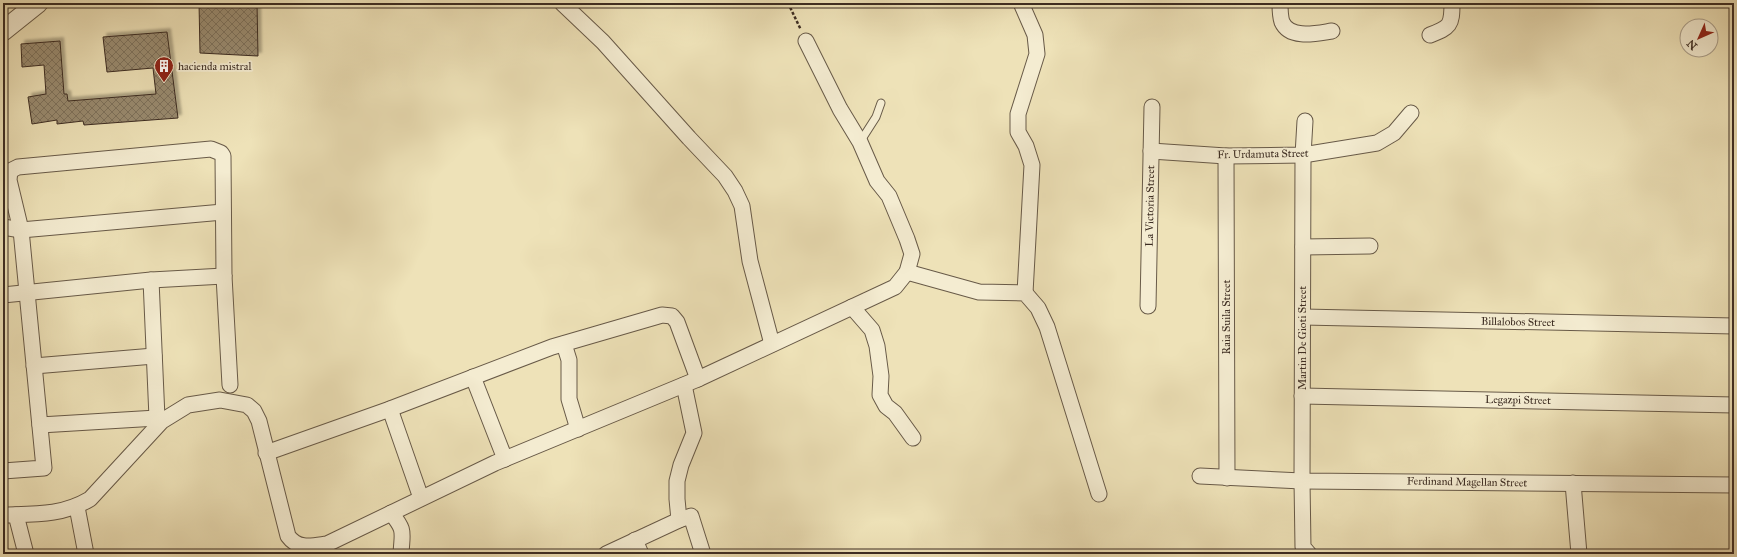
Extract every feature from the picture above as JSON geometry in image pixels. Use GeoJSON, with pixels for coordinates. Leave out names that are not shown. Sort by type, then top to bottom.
{"type":"FeatureCollection","features":[{"type":"Feature","properties":{"kind":"street"},"geometry":{"type":"LineString","coordinates":[[562,3],[603,42],[725,176],[742,206],[750,261],[772,344]]}},
{"type":"Feature","properties":{"kind":"street"},"geometry":{"type":"LineString","coordinates":[[1021,3],[1035,35],[1037,54],[1018,114],[1018,132],[1026,146],[1032,165],[1028,202],[1028,254],[1025,293],[1038,308],[1047,327],[1099,494]]}},
{"type":"Feature","properties":{"kind":"street"},"geometry":{"type":"LineString","coordinates":[[1280,3],[1282,21],[1285,26],[1295,32],[1310,35],[1332,31]]}},
{"type":"Feature","properties":{"kind":"street"},"geometry":{"type":"LineString","coordinates":[[1430,35],[1447,27],[1452,18],[1452,3]]}},
{"type":"Feature","properties":{"kind":"street"},"geometry":{"type":"LineString","coordinates":[[3,31],[34,4]]}},
{"type":"Feature","properties":{"kind":"street"},"geometry":{"type":"LineString","coordinates":[[26,554],[10,515],[65,511],[77,507],[90,499],[162,421],[188,405],[220,400],[248,406],[254,411],[259,420],[266,453],[288,536],[292,541],[304,547],[327,544],[505,459],[698,379],[895,287],[907,272],[912,254],[907,239],[889,196],[877,181],[860,142],[840,110],[806,41]]}},
{"type":"Feature","properties":{"kind":"street","name":"La Victoria Street"},"geometry":{"type":"LineString","coordinates":[[1148,306],[1152,107]]}},
{"type":"Feature","properties":{"kind":"street","name":"Fr. Urdamuta Street"},"geometry":{"type":"LineString","coordinates":[[1151,151],[1226,156],[1303,155],[1377,143],[1394,133],[1411,113]]}},
{"type":"Feature","properties":{"kind":"street","name":"Martin De Gioti Street"},"geometry":{"type":"LineString","coordinates":[[1306,121],[1303,155],[1302,481],[1303,547],[1309,554]]}},
{"type":"Feature","properties":{"kind":"street"},"geometry":{"type":"LineString","coordinates":[[3,471],[44,468],[21,230],[9,180],[10,171],[18,167],[211,149],[221,153],[223,156],[224,276],[230,385]]}},
{"type":"Feature","properties":{"kind":"street","name":"Raia Suila Street"},"geometry":{"type":"LineString","coordinates":[[1226,156],[1226,478]]}},
{"type":"Feature","properties":{"kind":"street"},"geometry":{"type":"LineString","coordinates":[[3,227],[21,230],[223,212]]}},
{"type":"Feature","properties":{"kind":"street"},"geometry":{"type":"LineString","coordinates":[[1303,247],[1370,246]]}},
{"type":"Feature","properties":{"kind":"street"},"geometry":{"type":"LineString","coordinates":[[907,272],[979,292],[1025,293]]}},
{"type":"Feature","properties":{"kind":"street"},"geometry":{"type":"LineString","coordinates":[[3,295],[151,280],[224,276]]}},
{"type":"Feature","properties":{"kind":"street"},"geometry":{"type":"LineString","coordinates":[[40,425],[157,418],[151,280]]}},
{"type":"Feature","properties":{"kind":"street"},"geometry":{"type":"LineString","coordinates":[[852,307],[872,330],[877,346],[881,376],[880,395],[886,406],[895,413],[913,438]]}},
{"type":"Feature","properties":{"kind":"street"},"geometry":{"type":"LineString","coordinates":[[266,453],[390,409],[564,344],[667,315],[675,319],[677,322],[698,379]]}},
{"type":"Feature","properties":{"kind":"street","name":"Billalobos Street"},"geometry":{"type":"LineString","coordinates":[[1303,317],[1734,326]]}},
{"type":"Feature","properties":{"kind":"street"},"geometry":{"type":"LineString","coordinates":[[564,344],[569,360],[569,399],[578,429]]}},
{"type":"Feature","properties":{"kind":"street"},"geometry":{"type":"LineString","coordinates":[[34,366],[154,356]]}},
{"type":"Feature","properties":{"kind":"street"},"geometry":{"type":"LineString","coordinates":[[473,377],[505,459]]}},
{"type":"Feature","properties":{"kind":"street"},"geometry":{"type":"LineString","coordinates":[[679,520],[677,481],[681,464],[694,433],[684,385]]}},
{"type":"Feature","properties":{"kind":"street","name":"Legazpi Street"},"geometry":{"type":"LineString","coordinates":[[1302,396],[1734,405]]}},
{"type":"Feature","properties":{"kind":"street"},"geometry":{"type":"LineString","coordinates":[[390,409],[421,498]]}},
{"type":"Feature","properties":{"kind":"street","name":"Ferdinand Magellan Street"},"geometry":{"type":"LineString","coordinates":[[1200,476],[1302,481],[1734,485]]}},
{"type":"Feature","properties":{"kind":"street"},"geometry":{"type":"LineString","coordinates":[[1573,483],[1579,554]]}},
{"type":"Feature","properties":{"kind":"street"},"geometry":{"type":"LineString","coordinates":[[77,507],[86,554]]}},
{"type":"Feature","properties":{"kind":"street"},"geometry":{"type":"LineString","coordinates":[[391,513],[401,524],[401,554]]}},
{"type":"Feature","properties":{"kind":"street"},"geometry":{"type":"LineString","coordinates":[[606,554],[638,547],[679,520],[691,516],[703,554]]}},
{"type":"Feature","properties":{"kind":"lane"},"geometry":{"type":"LineString","coordinates":[[860,142],[876,117],[881,103]]}},
{"type":"Feature","properties":{"kind":"path"},"geometry":{"type":"LineString","coordinates":[[788,3],[806,41]]}},
{"type":"Feature","properties":{"kind":"building"},"geometry":{"type":"Polygon","coordinates":[[[199,3],[257,3],[258,56],[200,53],[199,3]]]}},
{"type":"Feature","properties":{"kind":"building","name":"hacienda mistral"},"geometry":{"type":"Polygon","coordinates":[[[167,32],[178,118],[84,125],[83,121],[57,124],[57,120],[32,124],[28,97],[46,94],[44,65],[22,67],[21,44],[60,41],[64,94],[67,94],[68,101],[156,94],[153,68],[107,72],[103,37],[167,32]]]}},
{"type":"Feature","properties":{"kind":"place","name":"hacienda mistral"},"geometry":{"type":"Point","coordinates":[164,83]}}]}
